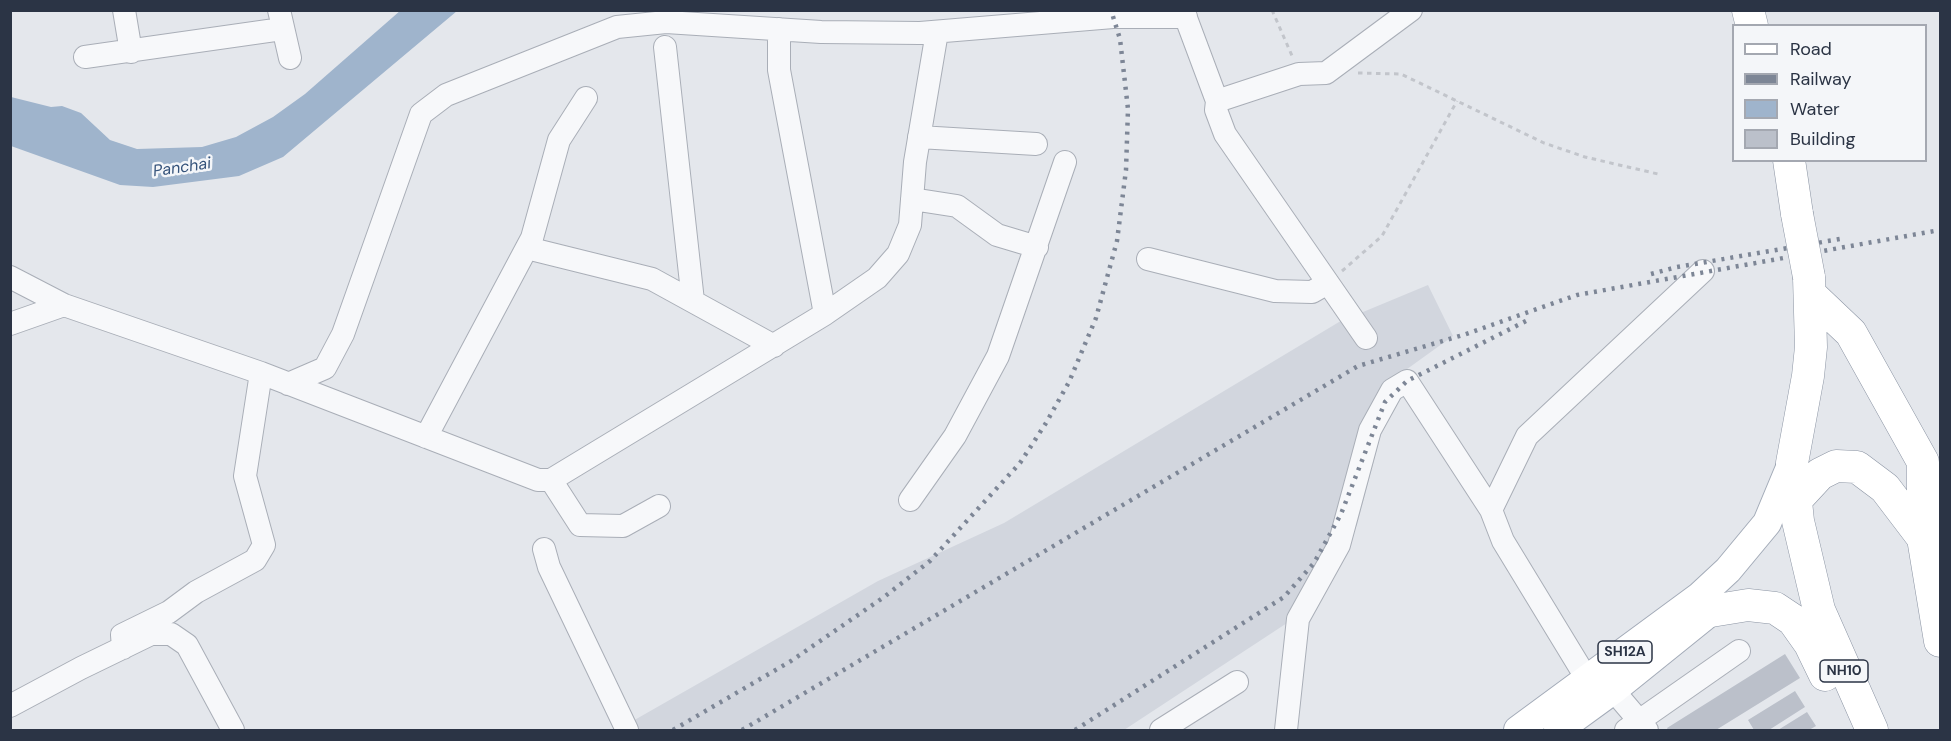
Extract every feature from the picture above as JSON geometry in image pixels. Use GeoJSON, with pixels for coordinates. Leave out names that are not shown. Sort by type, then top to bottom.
{"type":"FeatureCollection","features":[{"type":"Feature","properties":{"kind":"highway"},"geometry":{"type":"LineString","coordinates":[[1789,163],[1810,286],[1851,333],[1932,456],[1923,538],[1941,641]]}},
{"type":"Feature","properties":{"kind":"highway","name":"SH12A"},"geometry":{"type":"LineString","coordinates":[[1792,463],[1803,412],[1811,347],[1810,286]]}},
{"type":"Feature","properties":{"kind":"highway","name":"NH10"},"geometry":{"type":"LineString","coordinates":[[1792,463],[1797,511],[1819,610],[1872,730]]}},
{"type":"Feature","properties":{"kind":"highway"},"geometry":{"type":"LineString","coordinates":[[1797,511],[1820,474],[1836,466],[1857,467],[1885,488],[1923,538]]}},
{"type":"Feature","properties":{"kind":"highway"},"geometry":{"type":"LineString","coordinates":[[1711,611],[1748,605],[1775,608],[1793,620],[1810,644],[1851,730]]}},
{"type":"Feature","properties":{"kind":"main road","name":"SH12A"},"geometry":{"type":"LineString","coordinates":[[1518,730],[1700,596],[1728,570],[1767,523],[1792,463]]}},
{"type":"Feature","properties":{"kind":"main road","name":"SH12A"},"geometry":{"type":"LineString","coordinates":[[1558,730],[1613,690],[1711,611]]}},
{"type":"Feature","properties":{"kind":"street"},"geometry":{"type":"LineString","coordinates":[[124,10],[131,52]]}},
{"type":"Feature","properties":{"kind":"street"},"geometry":{"type":"LineString","coordinates":[[1217,101],[1299,74],[1326,73],[1412,10]]}},
{"type":"Feature","properties":{"kind":"street"},"geometry":{"type":"LineString","coordinates":[[288,384],[325,368],[342,334],[421,114],[446,95],[617,27],[666,22],[778,29],[822,21],[938,32],[1113,17],[1184,14],[1217,101],[1216,110],[1225,134],[1326,284],[1366,338]]}},
{"type":"Feature","properties":{"kind":"street"},"geometry":{"type":"LineString","coordinates":[[86,57],[131,52],[281,20],[290,58]]}},
{"type":"Feature","properties":{"kind":"street"},"geometry":{"type":"LineString","coordinates":[[778,29],[779,70],[825,314]]}},
{"type":"Feature","properties":{"kind":"street"},"geometry":{"type":"LineString","coordinates":[[10,277],[64,305],[261,373],[538,480],[551,480],[825,314],[877,278],[898,254],[910,225],[919,137],[938,32]]}},
{"type":"Feature","properties":{"kind":"street"},"geometry":{"type":"LineString","coordinates":[[665,47],[693,302]]}},
{"type":"Feature","properties":{"kind":"street"},"geometry":{"type":"LineString","coordinates":[[426,437],[532,238],[559,140],[586,98]]}},
{"type":"Feature","properties":{"kind":"street"},"geometry":{"type":"LineString","coordinates":[[919,137],[1036,144]]}},
{"type":"Feature","properties":{"kind":"street"},"geometry":{"type":"LineString","coordinates":[[910,501],[955,436],[998,356],[1065,162]]}},
{"type":"Feature","properties":{"kind":"street"},"geometry":{"type":"LineString","coordinates":[[912,199],[957,206],[997,235],[1037,247]]}},
{"type":"Feature","properties":{"kind":"street"},"geometry":{"type":"LineString","coordinates":[[527,248],[652,279],[774,346]]}},
{"type":"Feature","properties":{"kind":"street"},"geometry":{"type":"LineString","coordinates":[[1148,259],[1275,291],[1312,292],[1326,284]]}},
{"type":"Feature","properties":{"kind":"street"},"geometry":{"type":"LineString","coordinates":[[1491,510],[1527,436],[1703,271]]}},
{"type":"Feature","properties":{"kind":"street"},"geometry":{"type":"LineString","coordinates":[[10,324],[64,305]]}},
{"type":"Feature","properties":{"kind":"street"},"geometry":{"type":"LineString","coordinates":[[123,648],[122,635],[169,612],[196,592],[255,560],[264,545],[245,476],[261,373]]}},
{"type":"Feature","properties":{"kind":"street"},"geometry":{"type":"LineString","coordinates":[[1286,730],[1298,619],[1339,545],[1370,430],[1392,390],[1407,381],[1414,388],[1491,510],[1503,541],[1587,679]]}},
{"type":"Feature","properties":{"kind":"street"},"geometry":{"type":"LineString","coordinates":[[551,480],[580,525],[623,526],[659,506]]}},
{"type":"Feature","properties":{"kind":"street"},"geometry":{"type":"LineString","coordinates":[[544,549],[549,567],[627,730]]}},
{"type":"Feature","properties":{"kind":"street"},"geometry":{"type":"LineString","coordinates":[[10,706],[151,634],[171,634],[186,645],[232,730]]}},
{"type":"Feature","properties":{"kind":"street"},"geometry":{"type":"LineString","coordinates":[[1613,690],[1637,727],[1739,651]]}},
{"type":"Feature","properties":{"kind":"street"},"geometry":{"type":"LineString","coordinates":[[1161,730],[1237,682]]}},
{"type":"Feature","properties":{"kind":"path"},"geometry":{"type":"LineString","coordinates":[[1272,10],[1299,74]]}},
{"type":"Feature","properties":{"kind":"path"},"geometry":{"type":"LineString","coordinates":[[1326,73],[1401,74],[1544,143],[1658,174]]}},
{"type":"Feature","properties":{"kind":"path"},"geometry":{"type":"LineString","coordinates":[[1326,284],[1382,237],[1457,101]]}},
{"type":"Feature","properties":{"kind":"shaded area"},"geometry":{"type":"Polygon","coordinates":[[[1428,285],[1453,336],[1396,377],[1357,525],[1316,604],[1124,730],[617,730],[878,581],[1004,523],[1339,322],[1428,285]]]}},
{"type":"Feature","properties":{"kind":"water","name":"Panchai"},"geometry":{"type":"Polygon","coordinates":[[[401,10],[457,11],[283,157],[239,176],[153,187],[120,185],[11,146],[11,97],[51,107],[62,106],[81,113],[110,140],[137,149],[202,147],[236,137],[273,117],[305,94],[401,10]]]}},
{"type":"Feature","properties":{"kind":"building"},"geometry":{"type":"Polygon","coordinates":[[[1785,654],[1800,678],[1716,730],[1668,730],[1667,728],[1785,654]]]}},
{"type":"Feature","properties":{"kind":"building"},"geometry":{"type":"Polygon","coordinates":[[[1795,691],[1805,707],[1769,730],[1754,730],[1748,720],[1795,691]]]}},
{"type":"Feature","properties":{"kind":"building"},"geometry":{"type":"Polygon","coordinates":[[[1807,712],[1816,726],[1809,730],[1778,730],[1807,712]]]}},
{"type":"Feature","properties":{"kind":"railway"},"geometry":{"type":"LineString","coordinates":[[673,730],[791,661],[884,597],[930,561],[1020,463],[1046,423],[1069,382],[1096,318],[1117,241],[1126,170],[1128,109],[1120,39],[1111,10]]}},
{"type":"Feature","properties":{"kind":"railway"},"geometry":{"type":"LineString","coordinates":[[742,730],[1358,366],[1463,335],[1577,295],[1940,230]]}},
{"type":"Feature","properties":{"kind":"railway"},"geometry":{"type":"LineString","coordinates":[[1651,274],[1677,267],[1840,239]]}},
{"type":"Feature","properties":{"kind":"railway"},"geometry":{"type":"LineString","coordinates":[[1075,730],[1284,597],[1314,563],[1341,514],[1385,402],[1407,381],[1528,320]]}}]}
